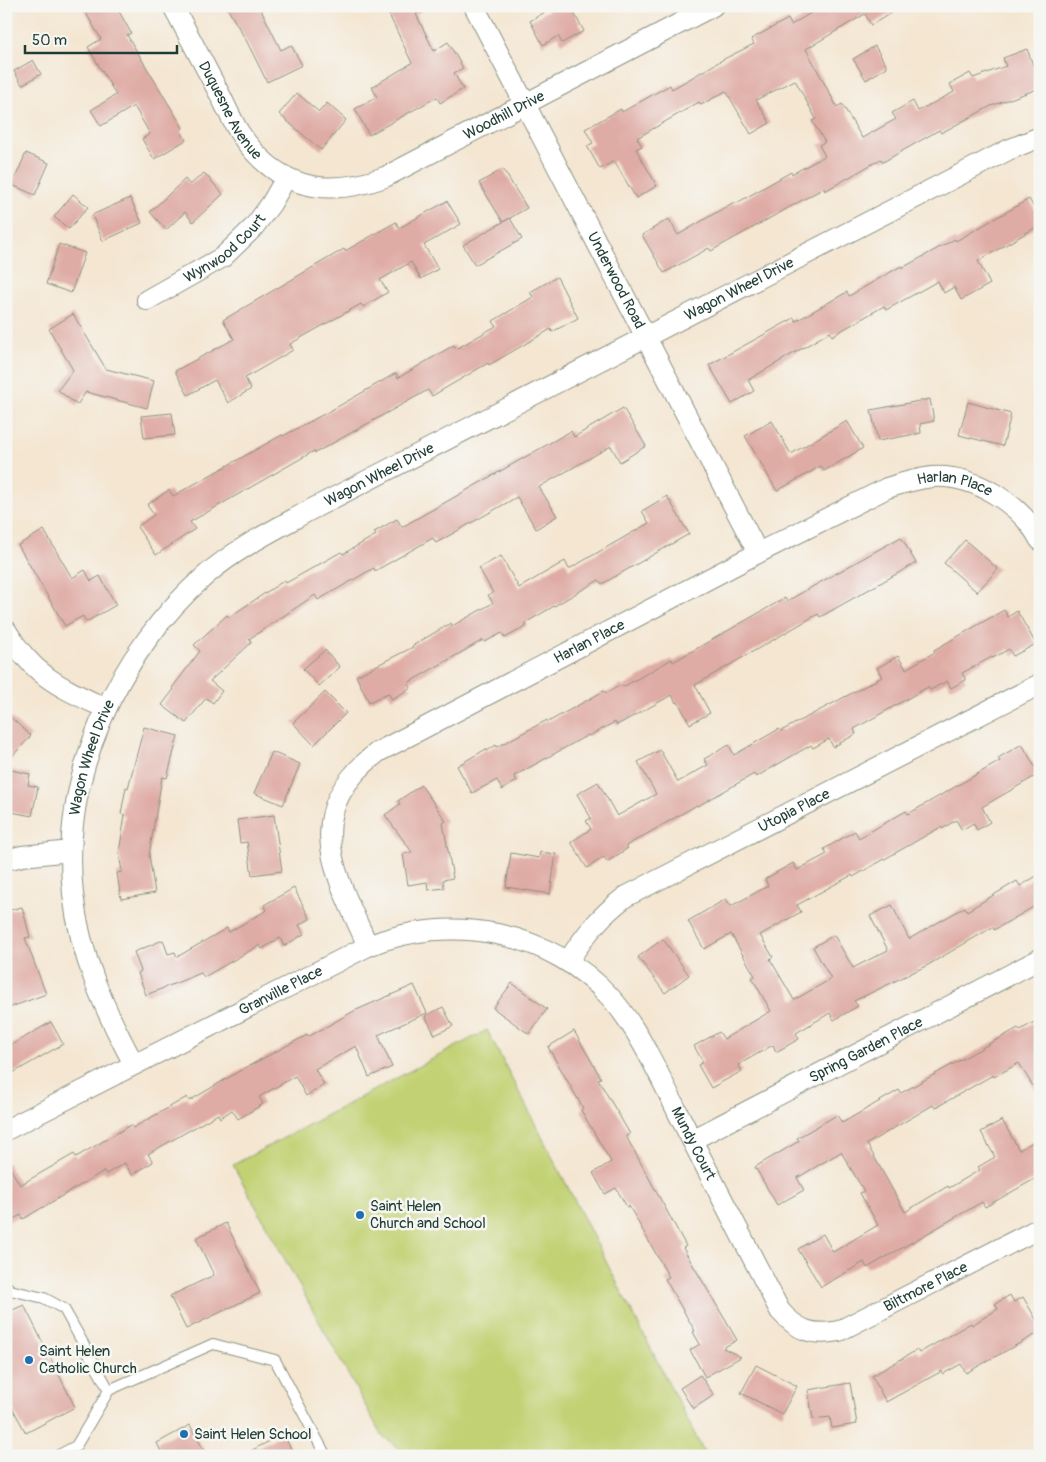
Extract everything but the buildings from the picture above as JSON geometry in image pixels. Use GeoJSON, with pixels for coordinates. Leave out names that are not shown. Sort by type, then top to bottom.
{"type":"FeatureCollection","features":[{"type":"Feature","properties":{"kind":"street","name":"Duquesne Avenue"},"geometry":{"type":"LineString","coordinates":[[173,6],[239,132],[260,157],[276,172],[286,178]]}},
{"type":"Feature","properties":{"kind":"street","name":"Underwood Road"},"geometry":{"type":"LineString","coordinates":[[474,6],[758,554]]}},
{"type":"Feature","properties":{"kind":"street","name":"Woodhill Drive"},"geometry":{"type":"LineString","coordinates":[[286,178],[301,184],[326,187],[351,186],[386,177],[713,6]]}},
{"type":"Feature","properties":{"kind":"street","name":"Wagon Wheel Drive"},"geometry":{"type":"LineString","coordinates":[[134,1064],[107,1013],[83,944],[73,895],[71,851],[76,808],[86,765],[94,736],[106,708],[129,664],[152,631],[179,600],[207,574],[238,551],[312,509],[1008,150],[1040,137]]}},
{"type":"Feature","properties":{"kind":"street","name":"Wynwood Court"},"geometry":{"type":"LineString","coordinates":[[147,300],[223,257],[253,228],[271,204],[286,178]]}},
{"type":"Feature","properties":{"kind":"street","name":"Harlan Place"},"geometry":{"type":"LineString","coordinates":[[368,946],[339,882],[330,845],[332,816],[338,798],[362,764],[378,752],[887,488],[910,481],[934,477],[956,480],[986,489],[1003,499],[1020,513],[1035,530],[1040,540]]}},
{"type":"Feature","properties":{"kind":"street"},"geometry":{"type":"LineString","coordinates":[[6,630],[26,659],[44,676],[64,689],[106,708]]}},
{"type":"Feature","properties":{"kind":"street","name":"Utopia Place"},"geometry":{"type":"LineString","coordinates":[[568,961],[589,930],[606,912],[625,897],[1040,684]]}},
{"type":"Feature","properties":{"kind":"street"},"geometry":{"type":"LineString","coordinates":[[6,860],[22,856],[71,851]]}},
{"type":"Feature","properties":{"kind":"street","name":"Granville Place"},"geometry":{"type":"LineString","coordinates":[[6,1130],[388,937],[414,931],[473,930],[517,939],[539,946],[568,961]]}},
{"type":"Feature","properties":{"kind":"street","name":"Spring Garden Place"},"geometry":{"type":"LineString","coordinates":[[692,1140],[1040,959]]}},
{"type":"Feature","properties":{"kind":"street","name":"Mundy Court"},"geometry":{"type":"LineString","coordinates":[[568,961],[591,978],[612,998],[628,1021],[658,1072],[780,1311],[789,1321],[808,1331]]}},
{"type":"Feature","properties":{"kind":"street","name":"Biltmore Place"},"geometry":{"type":"LineString","coordinates":[[808,1331],[825,1333],[839,1330],[1040,1228]]}},
{"type":"Feature","properties":{"kind":"lane"},"geometry":{"type":"LineString","coordinates":[[6,1284],[10,1290],[44,1298],[64,1309],[108,1390]]}},
{"type":"Feature","properties":{"kind":"lane"},"geometry":{"type":"LineString","coordinates":[[57,1456],[78,1451],[108,1390],[213,1344],[275,1360],[326,1456]]}},
{"type":"Feature","properties":{"kind":"green space"},"geometry":{"type":"Polygon","coordinates":[[[487,1030],[706,1456],[411,1456],[382,1436],[233,1165],[487,1030]]]}},
{"type":"Feature","properties":{"kind":"place","name":"Saint Helen Church and School"},"geometry":{"type":"Point","coordinates":[360,1215]}},
{"type":"Feature","properties":{"kind":"place","name":"Saint Helen Catholic Church"},"geometry":{"type":"Point","coordinates":[29,1360]}},
{"type":"Feature","properties":{"kind":"place","name":"Saint Helen School"},"geometry":{"type":"Point","coordinates":[184,1434]}}]}
